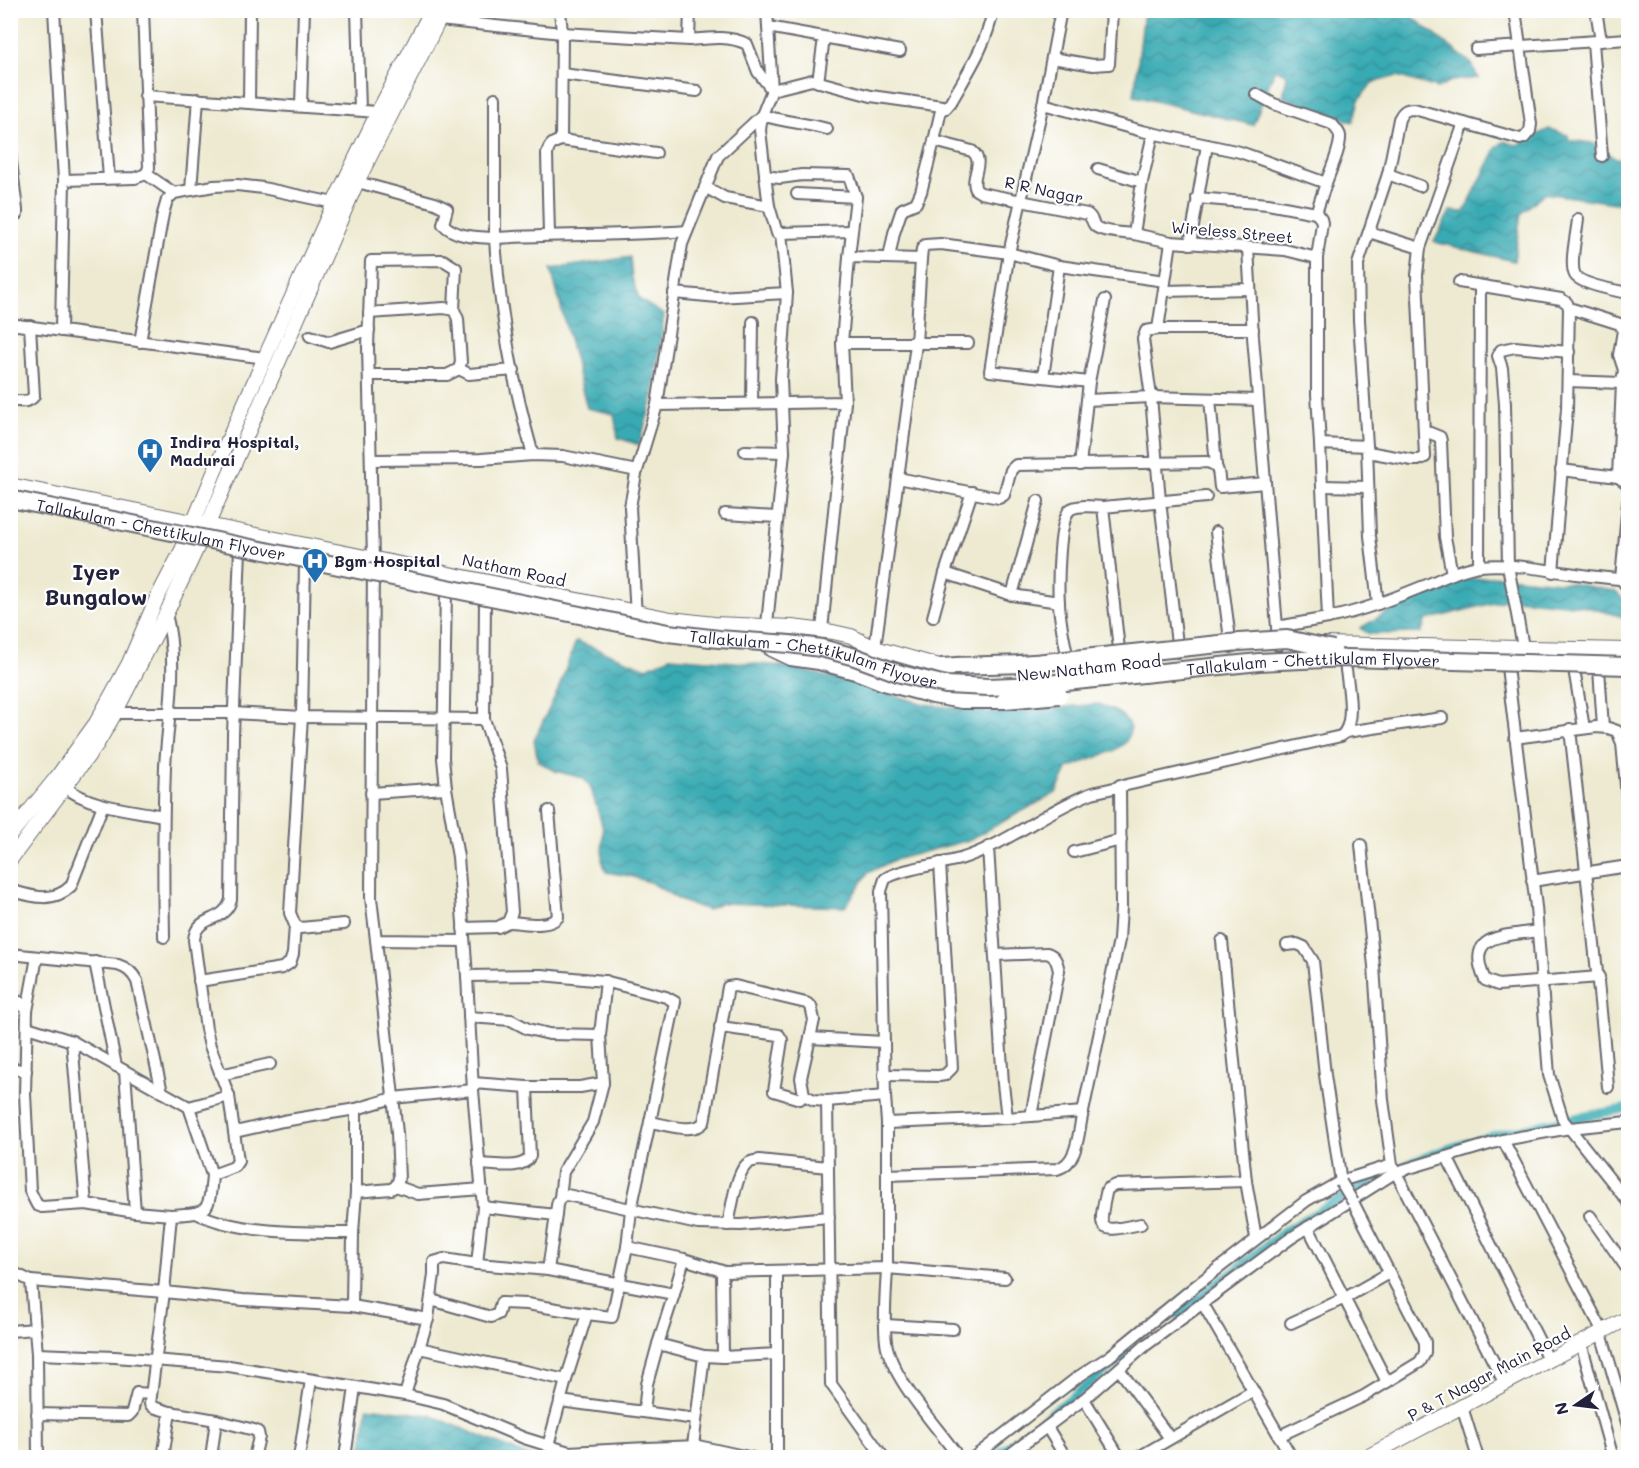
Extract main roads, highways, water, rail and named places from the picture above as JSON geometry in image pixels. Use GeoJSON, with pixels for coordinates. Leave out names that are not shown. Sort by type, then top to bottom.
{"type":"FeatureCollection","features":[{"type":"Feature","properties":{"kind":"highway","name":"Tallakulam - Chettikulam Flyover"},"geometry":{"type":"LineString","coordinates":[[10,486],[697,629],[810,639],[841,645],[942,675],[1002,677],[1220,655],[1333,649],[1629,657]]}},
{"type":"Feature","properties":{"kind":"highway","name":"Tallakulam - Chettikulam Flyover"},"geometry":{"type":"LineString","coordinates":[[10,501],[668,633],[821,648],[855,657],[901,674],[946,685],[988,687],[1037,685],[1259,662],[1348,658],[1629,668]]}},
{"type":"Feature","properties":{"kind":"highway"},"geometry":{"type":"LineString","coordinates":[[942,667],[966,664],[1013,666],[1287,639],[1333,649]]}},
{"type":"Feature","properties":{"kind":"highway"},"geometry":{"type":"LineString","coordinates":[[771,648],[791,657],[819,660],[884,682],[962,700],[1005,700],[1125,688],[1152,674]]}},
{"type":"Feature","properties":{"kind":"main road"},"geometry":{"type":"LineString","coordinates":[[10,835],[57,777],[96,723],[129,663],[156,600],[194,539],[208,524],[378,112],[438,14]]}},
{"type":"Feature","properties":{"kind":"main road"},"geometry":{"type":"LineString","coordinates":[[10,860],[97,744],[116,713],[166,614],[194,539],[194,521],[334,203],[351,181],[438,14]]}},
{"type":"Feature","properties":{"kind":"main road","name":"Natham Road"},"geometry":{"type":"LineString","coordinates":[[10,486],[194,521],[635,612],[689,622],[822,630],[851,636],[873,647]]}},
{"type":"Feature","properties":{"kind":"main road","name":"Natham Road"},"geometry":{"type":"LineString","coordinates":[[10,501],[668,636]]}},
{"type":"Feature","properties":{"kind":"main road","name":"New Natham Road"},"geometry":{"type":"LineString","coordinates":[[668,636],[818,654],[865,665],[891,675],[939,688],[971,693],[1035,692],[1169,676],[1346,663],[1574,669],[1629,668]]}},
{"type":"Feature","properties":{"kind":"main road","name":"New Natham Road"},"geometry":{"type":"LineString","coordinates":[[873,647],[949,669],[1015,669],[1230,647],[1278,645],[1523,647],[1629,651]]}},
{"type":"Feature","properties":{"kind":"main road","name":"P & T Nagar Main Road"},"geometry":{"type":"LineString","coordinates":[[1370,1456],[1581,1343],[1628,1321]]}},
{"type":"Feature","properties":{"kind":"water"},"geometry":{"type":"Polygon","coordinates":[[[1144,11],[1405,11],[1472,64],[1478,78],[1451,81],[1437,88],[1397,76],[1372,83],[1359,100],[1353,122],[1283,97],[1287,75],[1275,69],[1253,125],[1134,96],[1144,11]]]}},
{"type":"Feature","properties":{"kind":"water"},"geometry":{"type":"Polygon","coordinates":[[[1549,129],[1568,135],[1569,140],[1592,143],[1616,158],[1628,160],[1628,205],[1544,193],[1521,214],[1514,261],[1434,242],[1450,211],[1464,212],[1497,147],[1504,141],[1517,145],[1549,129]]]}},
{"type":"Feature","properties":{"kind":"water"},"geometry":{"type":"Polygon","coordinates":[[[630,257],[632,278],[639,299],[664,315],[653,398],[639,445],[618,438],[614,414],[587,408],[551,269],[630,257]]]}},
{"type":"Feature","properties":{"kind":"water"},"geometry":{"type":"Polygon","coordinates":[[[1497,576],[1569,583],[1615,591],[1628,604],[1628,618],[1582,606],[1509,599],[1426,620],[1421,633],[1369,634],[1360,628],[1395,608],[1458,580],[1497,576]]]}},
{"type":"Feature","properties":{"kind":"water"},"geometry":{"type":"Polygon","coordinates":[[[576,641],[647,668],[670,657],[783,666],[858,684],[924,704],[999,713],[1099,704],[1121,714],[1131,728],[1126,742],[1113,751],[1068,768],[1056,793],[969,840],[894,860],[868,873],[845,907],[721,903],[707,910],[681,901],[652,883],[606,872],[602,860],[603,828],[590,786],[583,778],[555,771],[538,761],[534,740],[558,690],[576,641]]]}},
{"type":"Feature","properties":{"kind":"water"},"geometry":{"type":"Polygon","coordinates":[[[367,1407],[430,1415],[523,1454],[537,1457],[361,1457],[367,1407]]]}},
{"type":"Feature","properties":{"kind":"waterway"},"geometry":{"type":"LineString","coordinates":[[212,498],[252,406]]}},
{"type":"Feature","properties":{"kind":"waterway"},"geometry":{"type":"LineString","coordinates":[[10,846],[47,801]]}},
{"type":"Feature","properties":{"kind":"waterway"},"geometry":{"type":"LineString","coordinates":[[1402,1167],[1485,1138],[1628,1108]]}},
{"type":"Feature","properties":{"kind":"waterway"},"geometry":{"type":"LineString","coordinates":[[1178,1315],[1285,1231],[1384,1175]]}},
{"type":"Feature","properties":{"kind":"waterway"},"geometry":{"type":"LineString","coordinates":[[993,1458],[1138,1346]]}},
{"type":"Feature","properties":{"kind":"place","name":"Indira Hospital, Madurai"},"geometry":{"type":"Point","coordinates":[150,474]}},
{"type":"Feature","properties":{"kind":"place","name":"Bgm Hospital"},"geometry":{"type":"Point","coordinates":[315,584]}},
{"type":"Feature","properties":{"kind":"district","name":"Iyer Bungalow"},"geometry":{"type":"Point","coordinates":[96,584]}}]}
